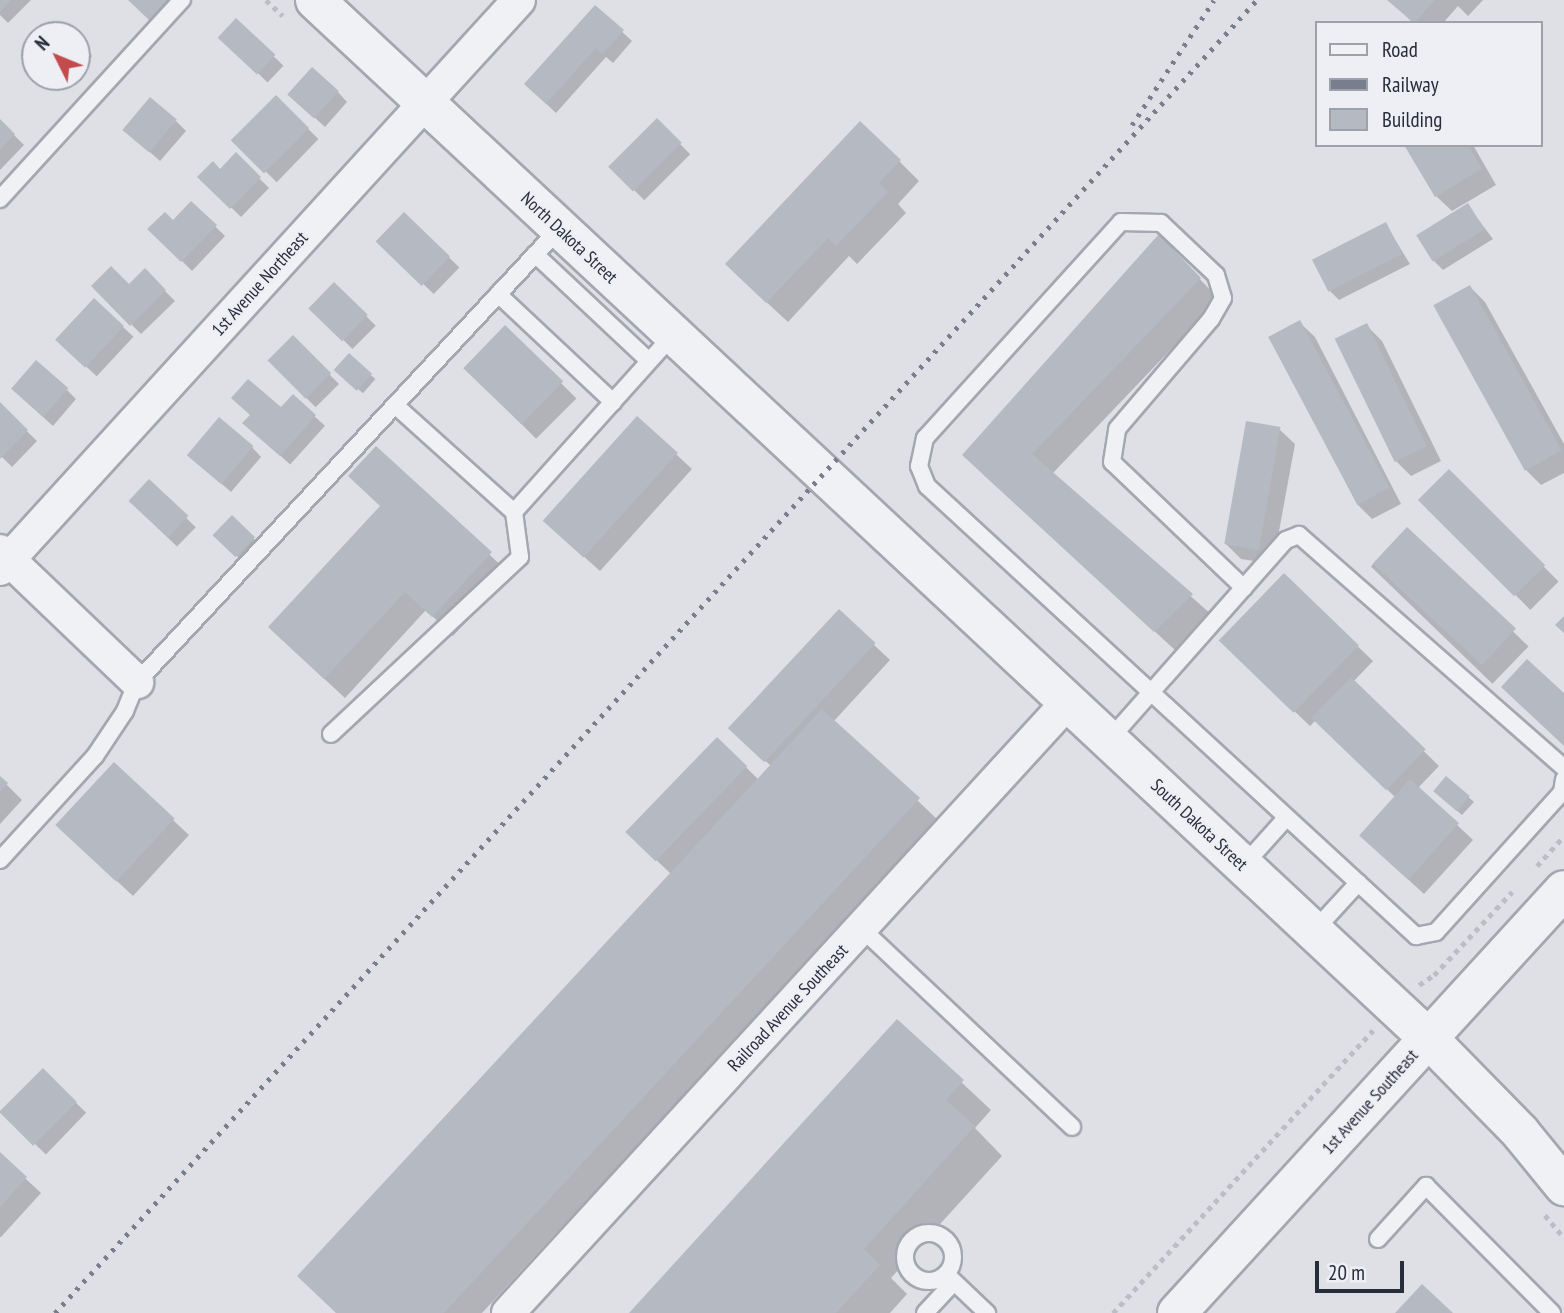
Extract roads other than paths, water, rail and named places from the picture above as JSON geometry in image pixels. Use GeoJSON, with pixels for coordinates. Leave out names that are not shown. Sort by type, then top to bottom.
{"type":"FeatureCollection","features":[{"type":"Feature","properties":{"kind":"street","name":"North Dakota Street"},"geometry":{"type":"LineString","coordinates":[[314,0],[425,103],[547,242],[661,348],[823,475]]}},
{"type":"Feature","properties":{"kind":"street","name":"1st Avenue Northeast"},"geometry":{"type":"LineString","coordinates":[[3,559],[519,0]]}},
{"type":"Feature","properties":{"kind":"street","name":"South Dakota Street"},"geometry":{"type":"LineString","coordinates":[[823,475],[1428,1038],[1520,1132],[1564,1186]]}},
{"type":"Feature","properties":{"kind":"street"},"geometry":{"type":"LineString","coordinates":[[3,559],[137,682]]}},
{"type":"Feature","properties":{"kind":"street","name":"Railroad Avenue Southeast"},"geometry":{"type":"LineString","coordinates":[[508,1313],[1067,703]]}},
{"type":"Feature","properties":{"kind":"street","name":"1st Avenue Southeast"},"geometry":{"type":"LineString","coordinates":[[1177,1313],[1564,890]]}},
{"type":"Feature","properties":{"kind":"lane"},"geometry":{"type":"LineString","coordinates":[[0,199],[182,0]]}},
{"type":"Feature","properties":{"kind":"lane"},"geometry":{"type":"LineString","coordinates":[[1244,588],[1112,463],[1117,429],[1211,319],[1223,298],[1216,275],[1161,223],[1121,222],[925,438],[919,466],[927,486],[1149,695],[1416,936],[1436,932],[1563,789]]}},
{"type":"Feature","properties":{"kind":"lane"},"geometry":{"type":"LineString","coordinates":[[0,860],[95,756],[125,711],[137,682],[547,242]]}},
{"type":"Feature","properties":{"kind":"lane"},"geometry":{"type":"LineString","coordinates":[[498,294],[613,402]]}},
{"type":"Feature","properties":{"kind":"lane"},"geometry":{"type":"LineString","coordinates":[[514,512],[661,348]]}},
{"type":"Feature","properties":{"kind":"lane"},"geometry":{"type":"LineString","coordinates":[[331,734],[520,557],[514,512],[395,405]]}},
{"type":"Feature","properties":{"kind":"lane"},"geometry":{"type":"LineString","coordinates":[[1108,741],[1286,541],[1299,535],[1564,768]]}},
{"type":"Feature","properties":{"kind":"lane"},"geometry":{"type":"LineString","coordinates":[[1243,866],[1286,818]]}},
{"type":"Feature","properties":{"kind":"lane"},"geometry":{"type":"LineString","coordinates":[[1313,932],[1358,883]]}},
{"type":"Feature","properties":{"kind":"lane"},"geometry":{"type":"LineString","coordinates":[[861,928],[1072,1127]]}},
{"type":"Feature","properties":{"kind":"lane"},"geometry":{"type":"LineString","coordinates":[[1378,1239],[1426,1186],[1552,1313]]}},
{"type":"Feature","properties":{"kind":"lane"},"geometry":{"type":"LineString","coordinates":[[925,1313],[950,1278],[987,1313]]}},
{"type":"Feature","properties":{"kind":"lane"},"geometry":{"type":"LineString","coordinates":[[1529,1313],[1541,1300]]}},
{"type":"Feature","properties":{"kind":"railway"},"geometry":{"type":"LineString","coordinates":[[1132,125],[1214,0]]}},
{"type":"Feature","properties":{"kind":"railway"},"geometry":{"type":"LineString","coordinates":[[55,1313],[1257,0]]}}]}
